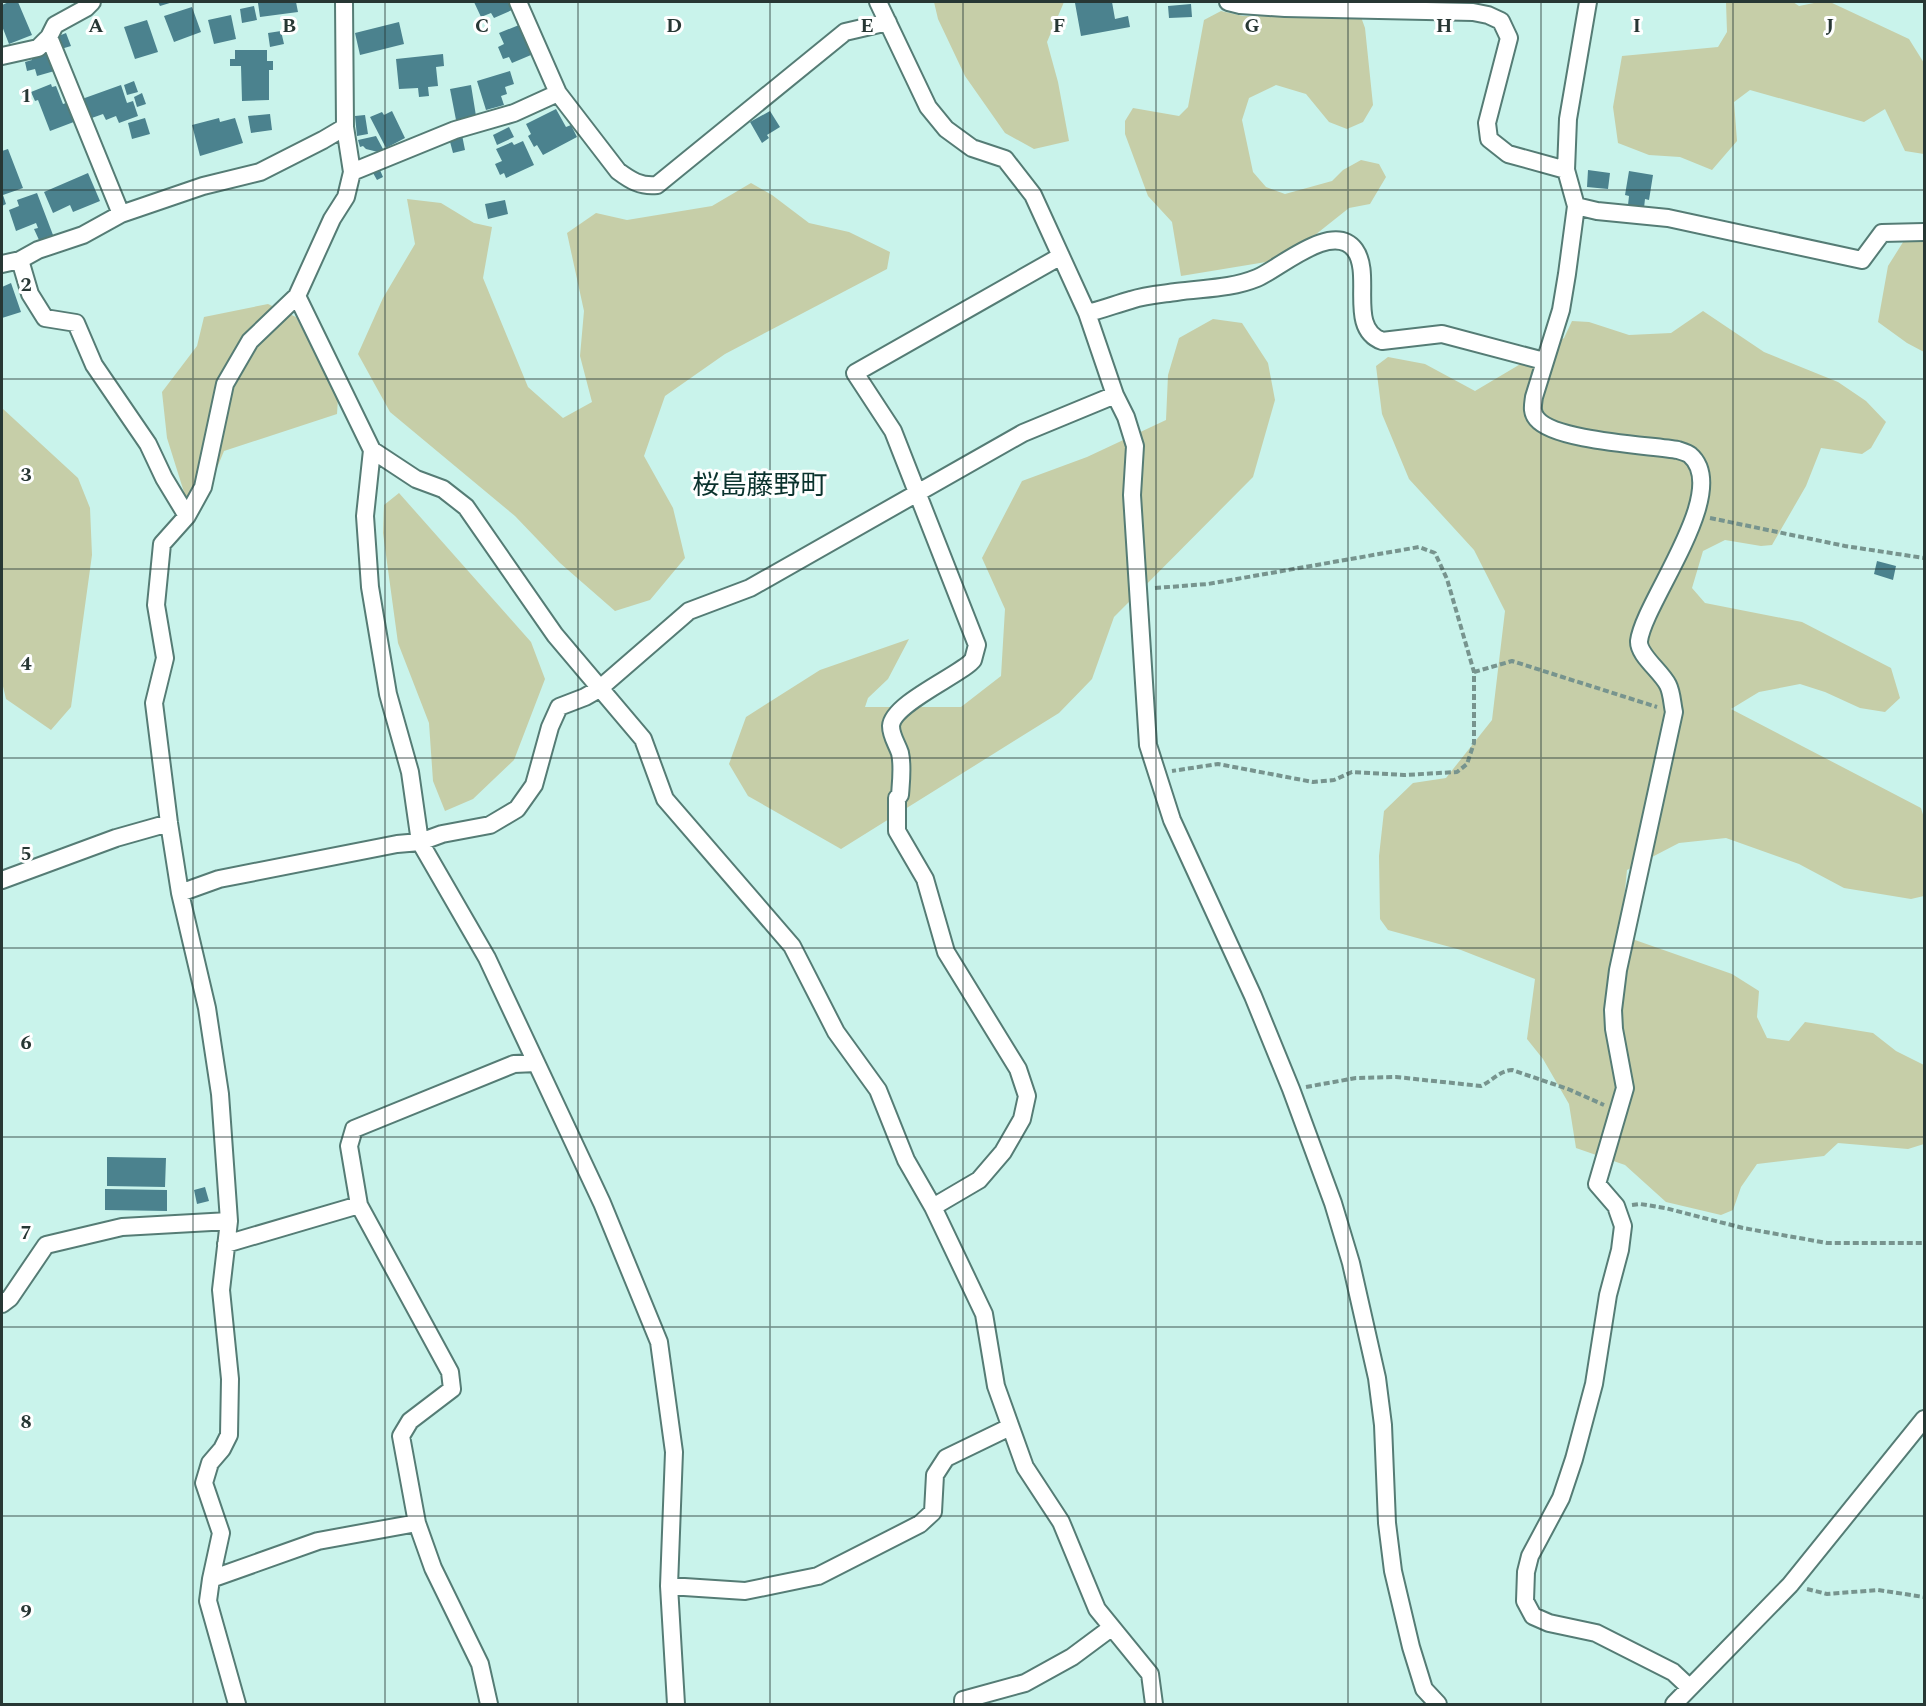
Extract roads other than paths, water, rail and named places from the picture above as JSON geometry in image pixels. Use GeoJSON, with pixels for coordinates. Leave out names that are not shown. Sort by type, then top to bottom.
{"type":"FeatureCollection","features":[{"type":"Feature","properties":{"kind":"street"},"geometry":{"type":"LineString","coordinates":[[2,56],[38,48],[49,37],[55,25],[86,8],[92,2]]}},
{"type":"Feature","properties":{"kind":"street"},"geometry":{"type":"LineString","coordinates":[[237,1704],[208,1601],[221,1533],[204,1483],[210,1463],[222,1449],[229,1435],[230,1379],[221,1290],[229,1221],[219,1094],[207,1008],[180,893],[154,703],[165,658],[156,604],[162,544],[188,516],[203,487],[225,384],[250,341],[297,297],[332,219],[346,197],[352,172],[345,127],[344,2]]}},
{"type":"Feature","properties":{"kind":"street"},"geometry":{"type":"LineString","coordinates":[[518,2],[558,93],[618,171],[630,180],[646,186],[657,185],[844,32],[888,22]]}},
{"type":"Feature","properties":{"kind":"street"},"geometry":{"type":"LineString","coordinates":[[878,2],[928,107],[946,129],[972,148],[1005,159],[1033,195],[1087,313],[1115,395],[1126,417],[1135,446],[1132,495],[1148,745],[1172,820],[1253,996],[1291,1089],[1333,1203],[1351,1263],[1377,1378],[1383,1425],[1387,1523],[1393,1570],[1411,1647],[1424,1689],[1438,1704]]}},
{"type":"Feature","properties":{"kind":"street"},"geometry":{"type":"LineString","coordinates":[[1228,2],[1239,5],[1285,8],[1473,12],[1502,21],[1509,38],[1487,123],[1489,140],[1508,154],[1566,170]]}},
{"type":"Feature","properties":{"kind":"street"},"geometry":{"type":"LineString","coordinates":[[1588,2],[1568,120],[1566,170],[1576,206],[1561,310],[1534,397],[1533,411],[1537,419],[1559,431],[1589,438],[1678,450],[1690,455],[1699,469],[1701,482],[1700,501],[1684,543],[1644,625],[1639,642],[1643,656],[1660,671],[1670,688],[1674,712],[1618,970],[1614,1020],[1625,1088],[1597,1184],[1616,1206],[1623,1226],[1620,1250],[1608,1295],[1594,1384],[1575,1459],[1561,1498],[1530,1556],[1526,1572],[1525,1601],[1533,1616],[1549,1623],[1596,1632],[1672,1672],[1689,1687]]}},
{"type":"Feature","properties":{"kind":"street"},"geometry":{"type":"LineString","coordinates":[[49,37],[121,214]]}},
{"type":"Feature","properties":{"kind":"street"},"geometry":{"type":"LineString","coordinates":[[352,172],[455,130],[514,113],[558,93]]}},
{"type":"Feature","properties":{"kind":"street"},"geometry":{"type":"LineString","coordinates":[[2,264],[20,260],[38,250],[83,235],[121,214],[203,186],[261,172],[345,127]]}},
{"type":"Feature","properties":{"kind":"street"},"geometry":{"type":"LineString","coordinates":[[1576,206],[1597,211],[1668,218],[1862,260],[1882,233],[1924,232]]}},
{"type":"Feature","properties":{"kind":"street"},"geometry":{"type":"LineString","coordinates":[[1087,313],[1133,299],[1237,285],[1258,278],[1299,252],[1322,243],[1341,242],[1353,248],[1359,260],[1365,323],[1370,334],[1375,338],[1382,341],[1442,334],[1544,361]]}},
{"type":"Feature","properties":{"kind":"street"},"geometry":{"type":"LineString","coordinates":[[933,1208],[979,1180],[1004,1152],[1020,1125],[1027,1096],[1018,1069],[946,952],[925,879],[897,831],[897,798],[900,795],[901,761],[892,735],[892,719],[901,708],[963,669],[973,660],[977,645],[893,431],[855,373],[1061,256]]}},
{"type":"Feature","properties":{"kind":"street"},"geometry":{"type":"LineString","coordinates":[[20,260],[30,294],[45,318],[76,323],[94,365],[148,444],[188,516]]}},
{"type":"Feature","properties":{"kind":"street"},"geometry":{"type":"LineString","coordinates":[[297,297],[372,450],[416,479],[443,489],[466,507],[555,635],[643,739],[665,799],[792,946],[836,1032],[878,1090],[906,1160],[933,1208],[984,1314],[996,1386],[1025,1467],[1061,1522],[1096,1609],[1150,1674],[1154,1704]]}},
{"type":"Feature","properties":{"kind":"street"},"geometry":{"type":"LineString","coordinates":[[180,893],[219,879],[397,844],[420,842],[442,834],[490,825],[517,809],[534,785],[550,727],[559,707],[599,689],[689,611],[750,588],[1023,433],[1115,395]]}},
{"type":"Feature","properties":{"kind":"street"},"geometry":{"type":"LineString","coordinates":[[372,450],[365,516],[370,587],[388,694],[410,772],[420,842],[487,958],[602,1203],[659,1342],[674,1452],[669,1586],[675,1704]]}},
{"type":"Feature","properties":{"kind":"street"},"geometry":{"type":"LineString","coordinates":[[2,880],[116,838],[169,823]]}},
{"type":"Feature","properties":{"kind":"street"},"geometry":{"type":"LineString","coordinates":[[489,1704],[480,1664],[433,1568],[417,1523],[400,1436],[410,1421],[453,1389],[450,1372],[360,1205],[349,1146],[354,1129],[514,1064],[536,1063]]}},
{"type":"Feature","properties":{"kind":"street"},"geometry":{"type":"LineString","coordinates":[[226,1244],[360,1205]]}},
{"type":"Feature","properties":{"kind":"street"},"geometry":{"type":"LineString","coordinates":[[2,1304],[10,1298],[46,1245],[122,1227],[229,1221]]}},
{"type":"Feature","properties":{"kind":"street"},"geometry":{"type":"LineString","coordinates":[[1674,1704],[1790,1585],[1924,1419]]}},
{"type":"Feature","properties":{"kind":"street"},"geometry":{"type":"LineString","coordinates":[[669,1586],[745,1591],[818,1576],[920,1524],[933,1512],[934,1475],[946,1458],[1010,1426]]}},
{"type":"Feature","properties":{"kind":"street"},"geometry":{"type":"LineString","coordinates":[[211,1579],[318,1541],[417,1523]]}},
{"type":"Feature","properties":{"kind":"street"},"geometry":{"type":"LineString","coordinates":[[963,1704],[963,1700],[1025,1683],[1072,1657],[1111,1628]]}},
{"type":"Feature","properties":{"kind":"district","name":"桜島藤野町"},"geometry":{"type":"Point","coordinates":[760,486]}}]}
